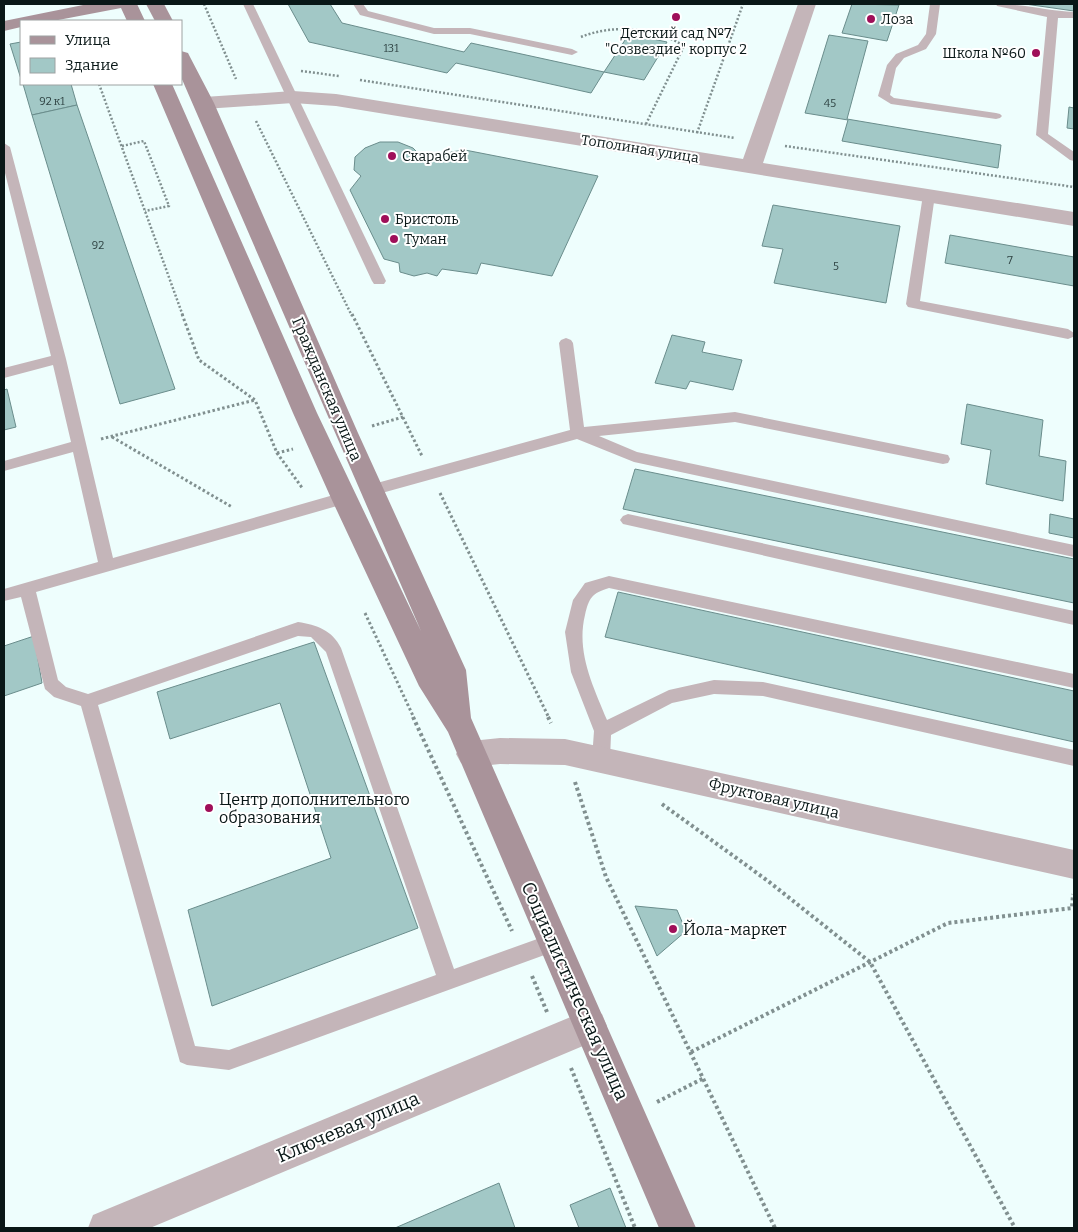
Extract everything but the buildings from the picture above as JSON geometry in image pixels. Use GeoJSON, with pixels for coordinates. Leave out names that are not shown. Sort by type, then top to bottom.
{"type":"FeatureCollection","features":[{"type":"Feature","properties":{"kind":"street"},"geometry":{"type":"LineString","coordinates":[[31,20],[115,4]]}},
{"type":"Feature","properties":{"kind":"street"},"geometry":{"type":"LineString","coordinates":[[128,4],[136,20]]}},
{"type":"Feature","properties":{"kind":"street"},"geometry":{"type":"LineString","coordinates":[[155,4],[163,20]]}},
{"type":"Feature","properties":{"kind":"street"},"geometry":{"type":"LineString","coordinates":[[752,167],[808,4]]}},
{"type":"Feature","properties":{"kind":"street"},"geometry":{"type":"LineString","coordinates":[[4,26],[20,22]]}},
{"type":"Feature","properties":{"kind":"street","name":"Гражданская улица"},"geometry":{"type":"LineString","coordinates":[[182,59],[204,104],[371,490],[452,670],[465,740]]}},
{"type":"Feature","properties":{"kind":"street","name":"Гражданская улица"},"geometry":{"type":"LineString","coordinates":[[162,85],[344,498],[429,678],[465,740]]}},
{"type":"Feature","properties":{"kind":"street","name":"Тополиная улица"},"geometry":{"type":"LineString","coordinates":[[204,104],[293,97],[336,100],[1074,219]]}},
{"type":"Feature","properties":{"kind":"street"},"geometry":{"type":"LineString","coordinates":[[172,106],[204,104]]}},
{"type":"Feature","properties":{"kind":"street","name":"Фруктовая улица"},"geometry":{"type":"LineString","coordinates":[[465,740],[500,751],[565,752],[602,745],[1074,865]]}},
{"type":"Feature","properties":{"kind":"street","name":"Социалистическая улица"},"geometry":{"type":"LineString","coordinates":[[465,740],[554,942],[574,1032],[678,1228]]}},
{"type":"Feature","properties":{"kind":"street","name":"Ключевая улица"},"geometry":{"type":"LineString","coordinates":[[106,1228],[574,1032]]}},
{"type":"Feature","properties":{"kind":"lane"},"geometry":{"type":"LineString","coordinates":[[248,4],[379,281]]}},
{"type":"Feature","properties":{"kind":"lane"},"geometry":{"type":"LineString","coordinates":[[358,4],[364,13],[434,31],[470,31],[572,52]]}},
{"type":"Feature","properties":{"kind":"lane"},"geometry":{"type":"LineString","coordinates":[[935,4],[931,34],[922,47],[900,56],[890,67],[884,96],[891,101],[996,116]]}},
{"type":"Feature","properties":{"kind":"lane"},"geometry":{"type":"LineString","coordinates":[[1001,4],[1053,15],[1074,14]]}},
{"type":"Feature","properties":{"kind":"lane"},"geometry":{"type":"LineString","coordinates":[[1053,15],[1042,135],[1074,157]]}},
{"type":"Feature","properties":{"kind":"lane"},"geometry":{"type":"LineString","coordinates":[[4,147],[59,359],[107,566]]}},
{"type":"Feature","properties":{"kind":"lane"},"geometry":{"type":"LineString","coordinates":[[929,195],[914,304],[1068,334]]}},
{"type":"Feature","properties":{"kind":"lane"},"geometry":{"type":"LineString","coordinates":[[566,343],[578,433]]}},
{"type":"Feature","properties":{"kind":"lane"},"geometry":{"type":"LineString","coordinates":[[4,373],[59,359]]}},
{"type":"Feature","properties":{"kind":"lane"},"geometry":{"type":"LineString","coordinates":[[371,490],[578,433],[735,417],[943,458]]}},
{"type":"Feature","properties":{"kind":"lane"},"geometry":{"type":"LineString","coordinates":[[578,433],[634,458],[1074,552]]}},
{"type":"Feature","properties":{"kind":"lane"},"geometry":{"type":"LineString","coordinates":[[4,466],[79,445]]}},
{"type":"Feature","properties":{"kind":"lane"},"geometry":{"type":"LineString","coordinates":[[4,595],[344,498]]}},
{"type":"Feature","properties":{"kind":"lane"},"geometry":{"type":"LineString","coordinates":[[628,520],[1074,618]]}},
{"type":"Feature","properties":{"kind":"lane"},"geometry":{"type":"LineString","coordinates":[[1074,681],[609,582],[591,587],[581,600],[573,632],[579,672],[602,745],[669,697],[714,687],[763,689],[1074,758]]}},
{"type":"Feature","properties":{"kind":"lane"},"geometry":{"type":"LineString","coordinates":[[27,589],[50,684],[60,692],[88,701],[298,629],[315,631],[333,648],[448,981]]}},
{"type":"Feature","properties":{"kind":"lane"},"geometry":{"type":"LineString","coordinates":[[88,701],[186,1054],[229,1060],[554,942]]}},
{"type":"Feature","properties":{"kind":"path"},"geometry":{"type":"LineString","coordinates":[[204,4],[246,100],[403,417],[565,752],[606,877],[775,1228]]}},
{"type":"Feature","properties":{"kind":"path"},"geometry":{"type":"LineString","coordinates":[[687,157],[743,4]]}},
{"type":"Feature","properties":{"kind":"path"},"geometry":{"type":"LineString","coordinates":[[572,52],[582,36],[601,30],[633,30],[676,39],[684,46],[646,124]]}},
{"type":"Feature","properties":{"kind":"path"},"geometry":{"type":"LineString","coordinates":[[279,67],[347,78]]}},
{"type":"Feature","properties":{"kind":"path"},"geometry":{"type":"LineString","coordinates":[[356,79],[760,143],[1074,187]]}},
{"type":"Feature","properties":{"kind":"path"},"geometry":{"type":"LineString","coordinates":[[99,85],[199,360],[255,400],[277,454],[315,505]]}},
{"type":"Feature","properties":{"kind":"path"},"geometry":{"type":"LineString","coordinates":[[122,146],[144,141],[169,206],[145,211]]}},
{"type":"Feature","properties":{"kind":"path"},"geometry":{"type":"LineString","coordinates":[[79,445],[255,400]]}},
{"type":"Feature","properties":{"kind":"path"},"geometry":{"type":"LineString","coordinates":[[370,426],[403,417]]}},
{"type":"Feature","properties":{"kind":"path"},"geometry":{"type":"LineString","coordinates":[[112,437],[258,522]]}},
{"type":"Feature","properties":{"kind":"path"},"geometry":{"type":"LineString","coordinates":[[277,454],[300,447]]}},
{"type":"Feature","properties":{"kind":"path"},"geometry":{"type":"LineString","coordinates":[[361,604],[523,954],[574,1032],[635,1228]]}},
{"type":"Feature","properties":{"kind":"path"},"geometry":{"type":"LineString","coordinates":[[657,800],[768,881],[870,962],[1015,1228]]}},
{"type":"Feature","properties":{"kind":"path"},"geometry":{"type":"LineString","coordinates":[[691,1052],[948,923],[1072,908],[1074,865]]}},
{"type":"Feature","properties":{"kind":"place","name":"Детский сад №7 \"Созвездие\" корпус 2"},"geometry":{"type":"Point","coordinates":[676,17]}},
{"type":"Feature","properties":{"kind":"place","name":"Лоза"},"geometry":{"type":"Point","coordinates":[871,19]}},
{"type":"Feature","properties":{"kind":"place","name":"Школа №60"},"geometry":{"type":"Point","coordinates":[1036,53]}},
{"type":"Feature","properties":{"kind":"place","name":"Скарабей"},"geometry":{"type":"Point","coordinates":[392,156]}},
{"type":"Feature","properties":{"kind":"place","name":"Бристоль"},"geometry":{"type":"Point","coordinates":[385,219]}},
{"type":"Feature","properties":{"kind":"place","name":"Туман"},"geometry":{"type":"Point","coordinates":[394,239]}},
{"type":"Feature","properties":{"kind":"place","name":"Центр дополнительного образования"},"geometry":{"type":"Point","coordinates":[209,808]}},
{"type":"Feature","properties":{"kind":"place","name":"Йола-маркет"},"geometry":{"type":"Point","coordinates":[673,929]}}]}
